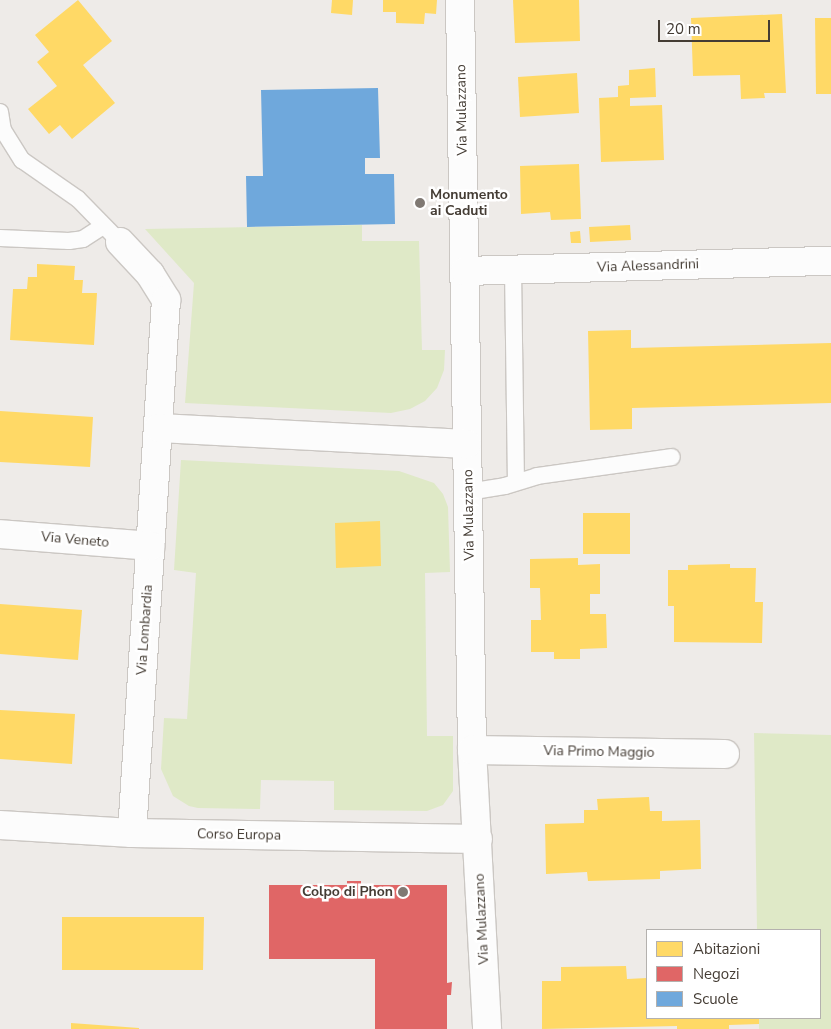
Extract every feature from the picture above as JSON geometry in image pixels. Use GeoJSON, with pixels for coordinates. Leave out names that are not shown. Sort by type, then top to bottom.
{"type":"FeatureCollection","features":[{"type":"Feature","properties":{"kind":"street","name":"Via Mulazzano"},"geometry":{"type":"LineString","coordinates":[[460,0],[472,750],[487,1029]]}},
{"type":"Feature","properties":{"kind":"street","name":"Via Lombardia"},"geometry":{"type":"LineString","coordinates":[[112,234],[150,274],[166,300],[132,833]]}},
{"type":"Feature","properties":{"kind":"street","name":"Via Alessandrini"},"geometry":{"type":"LineString","coordinates":[[465,271],[831,261]]}},
{"type":"Feature","properties":{"kind":"street"},"geometry":{"type":"LineString","coordinates":[[159,428],[467,444]]}},
{"type":"Feature","properties":{"kind":"street","name":"Via Veneto"},"geometry":{"type":"LineString","coordinates":[[0,534],[151,546]]}},
{"type":"Feature","properties":{"kind":"street","name":"Via Primo Maggio"},"geometry":{"type":"LineString","coordinates":[[472,750],[725,754]]}},
{"type":"Feature","properties":{"kind":"street","name":"Corso Europa"},"geometry":{"type":"LineString","coordinates":[[0,825],[132,833],[478,839]]}},
{"type":"Feature","properties":{"kind":"lane"},"geometry":{"type":"LineString","coordinates":[[0,112],[3,130],[22,160],[78,199],[112,234]]}},
{"type":"Feature","properties":{"kind":"lane"},"geometry":{"type":"LineString","coordinates":[[0,238],[69,241],[112,234]]}},
{"type":"Feature","properties":{"kind":"lane"},"geometry":{"type":"LineString","coordinates":[[513,269],[516,481]]}},
{"type":"Feature","properties":{"kind":"lane"},"geometry":{"type":"LineString","coordinates":[[468,492],[537,476],[672,457]]}},
{"type":"Feature","properties":{"kind":"green space"},"geometry":{"type":"Polygon","coordinates":[[[362,225],[362,241],[419,241],[422,350],[445,350],[444,370],[437,388],[425,401],[410,409],[391,413],[185,403],[194,283],[145,229],[362,225]]]}},
{"type":"Feature","properties":{"kind":"green space"},"geometry":{"type":"Polygon","coordinates":[[[181,460],[399,471],[434,483],[443,494],[448,507],[450,572],[425,573],[427,736],[453,736],[453,791],[443,805],[427,811],[334,810],[334,781],[261,780],[260,809],[198,808],[189,806],[173,796],[161,769],[164,718],[187,719],[196,573],[174,570],[181,460]]]}},
{"type":"Feature","properties":{"kind":"green space"},"geometry":{"type":"Polygon","coordinates":[[[754,733],[831,735],[831,1029],[759,1029],[759,1019],[821,1019],[821,929],[757,929],[754,733]]]}},
{"type":"Feature","properties":{"kind":"building: Abitazioni"},"geometry":{"type":"Polygon","coordinates":[[[78,0],[112,41],[83,65],[115,103],[72,139],[60,125],[49,134],[28,109],[57,86],[37,62],[49,52],[35,35],[78,0]]]}},
{"type":"Feature","properties":{"kind":"building: Abitazioni"},"geometry":{"type":"Polygon","coordinates":[[[332,0],[353,0],[352,15],[331,13],[332,0]]]}},
{"type":"Feature","properties":{"kind":"building: Abitazioni"},"geometry":{"type":"Polygon","coordinates":[[[383,0],[437,0],[436,14],[425,13],[424,24],[396,23],[396,12],[383,12],[383,0]]]}},
{"type":"Feature","properties":{"kind":"building: Abitazioni"},"geometry":{"type":"Polygon","coordinates":[[[513,0],[579,0],[580,41],[515,43],[513,0]]]}},
{"type":"Feature","properties":{"kind":"building: Abitazioni"},"geometry":{"type":"Polygon","coordinates":[[[782,14],[786,93],[764,93],[765,98],[741,99],[740,75],[693,76],[691,18],[782,14]]]}},
{"type":"Feature","properties":{"kind":"building: Abitazioni"},"geometry":{"type":"Polygon","coordinates":[[[815,18],[831,18],[831,94],[816,94],[815,18]]]}},
{"type":"Feature","properties":{"kind":"building: Abitazioni"},"geometry":{"type":"Polygon","coordinates":[[[655,68],[656,97],[630,98],[630,106],[662,105],[664,160],[601,162],[599,98],[618,97],[618,86],[629,85],[629,70],[655,68]]]}},
{"type":"Feature","properties":{"kind":"building: Abitazioni"},"geometry":{"type":"Polygon","coordinates":[[[577,73],[579,113],[520,117],[518,77],[577,73]]]}},
{"type":"Feature","properties":{"kind":"building: Abitazioni"},"geometry":{"type":"Polygon","coordinates":[[[579,164],[581,219],[551,220],[550,212],[521,214],[520,166],[579,164]]]}},
{"type":"Feature","properties":{"kind":"building: Abitazioni"},"geometry":{"type":"Polygon","coordinates":[[[630,225],[631,240],[590,242],[589,227],[630,225]]]}},
{"type":"Feature","properties":{"kind":"building: Abitazioni"},"geometry":{"type":"Polygon","coordinates":[[[580,231],[581,243],[571,243],[570,232],[580,231]]]}},
{"type":"Feature","properties":{"kind":"building: Abitazioni"},"geometry":{"type":"Polygon","coordinates":[[[37,264],[75,266],[74,280],[83,280],[82,293],[97,293],[94,345],[10,340],[13,289],[27,289],[28,277],[37,277],[37,264]]]}},
{"type":"Feature","properties":{"kind":"building: Abitazioni"},"geometry":{"type":"Polygon","coordinates":[[[631,330],[631,348],[831,343],[831,403],[632,408],[632,429],[590,430],[588,331],[631,330]]]}},
{"type":"Feature","properties":{"kind":"building: Abitazioni"},"geometry":{"type":"Polygon","coordinates":[[[0,411],[93,417],[90,467],[0,462],[0,411]]]}},
{"type":"Feature","properties":{"kind":"building: Abitazioni"},"geometry":{"type":"Polygon","coordinates":[[[583,513],[630,513],[630,554],[583,554],[583,513]]]}},
{"type":"Feature","properties":{"kind":"building: Abitazioni"},"geometry":{"type":"Polygon","coordinates":[[[380,521],[381,566],[336,568],[335,523],[380,521]]]}},
{"type":"Feature","properties":{"kind":"building: Abitazioni"},"geometry":{"type":"Polygon","coordinates":[[[578,558],[578,565],[600,564],[600,594],[590,594],[590,614],[606,614],[607,648],[580,649],[580,659],[554,659],[554,652],[531,652],[531,620],[541,620],[540,588],[530,588],[530,559],[578,558]]]}},
{"type":"Feature","properties":{"kind":"building: Abitazioni"},"geometry":{"type":"Polygon","coordinates":[[[730,564],[730,568],[756,568],[755,602],[763,602],[762,643],[674,642],[674,606],[668,606],[668,570],[688,570],[688,565],[730,564]]]}},
{"type":"Feature","properties":{"kind":"building: Abitazioni"},"geometry":{"type":"Polygon","coordinates":[[[0,604],[82,610],[78,660],[0,654],[0,604]]]}},
{"type":"Feature","properties":{"kind":"building: Abitazioni"},"geometry":{"type":"Polygon","coordinates":[[[0,710],[75,714],[72,764],[0,759],[0,710]]]}},
{"type":"Feature","properties":{"kind":"building: Abitazioni"},"geometry":{"type":"Polygon","coordinates":[[[649,797],[650,811],[662,811],[662,821],[700,820],[701,869],[660,871],[660,879],[588,881],[587,872],[546,874],[545,824],[584,823],[584,810],[598,810],[597,799],[649,797]]]}},
{"type":"Feature","properties":{"kind":"building: Abitazioni"},"geometry":{"type":"Polygon","coordinates":[[[62,917],[204,917],[203,970],[62,970],[62,917]]]}},
{"type":"Feature","properties":{"kind":"building: Abitazioni"},"geometry":{"type":"Polygon","coordinates":[[[626,966],[627,979],[646,978],[646,1019],[759,1019],[759,1024],[729,1025],[729,1029],[677,1029],[677,1026],[542,1029],[542,981],[561,981],[561,967],[626,966]]]}},
{"type":"Feature","properties":{"kind":"building: Abitazioni"},"geometry":{"type":"Polygon","coordinates":[[[71,1023],[139,1028],[139,1029],[71,1029],[71,1023]]]}},
{"type":"Feature","properties":{"kind":"building: Negozi"},"geometry":{"type":"Polygon","coordinates":[[[347,881],[361,881],[361,885],[447,885],[447,983],[452,982],[451,995],[447,995],[447,1029],[375,1029],[375,959],[269,959],[269,885],[347,885],[347,881]]]}},
{"type":"Feature","properties":{"kind":"building: Scuole"},"geometry":{"type":"Polygon","coordinates":[[[378,88],[380,158],[365,158],[365,174],[394,174],[395,224],[247,227],[246,176],[263,176],[261,90],[378,88]]]}},
{"type":"Feature","properties":{"kind":"place","name":"Monumento ai Caduti"},"geometry":{"type":"Point","coordinates":[420,203]}},
{"type":"Feature","properties":{"kind":"place","name":"Colpo di Phon"},"geometry":{"type":"Point","coordinates":[403,892]}}]}
